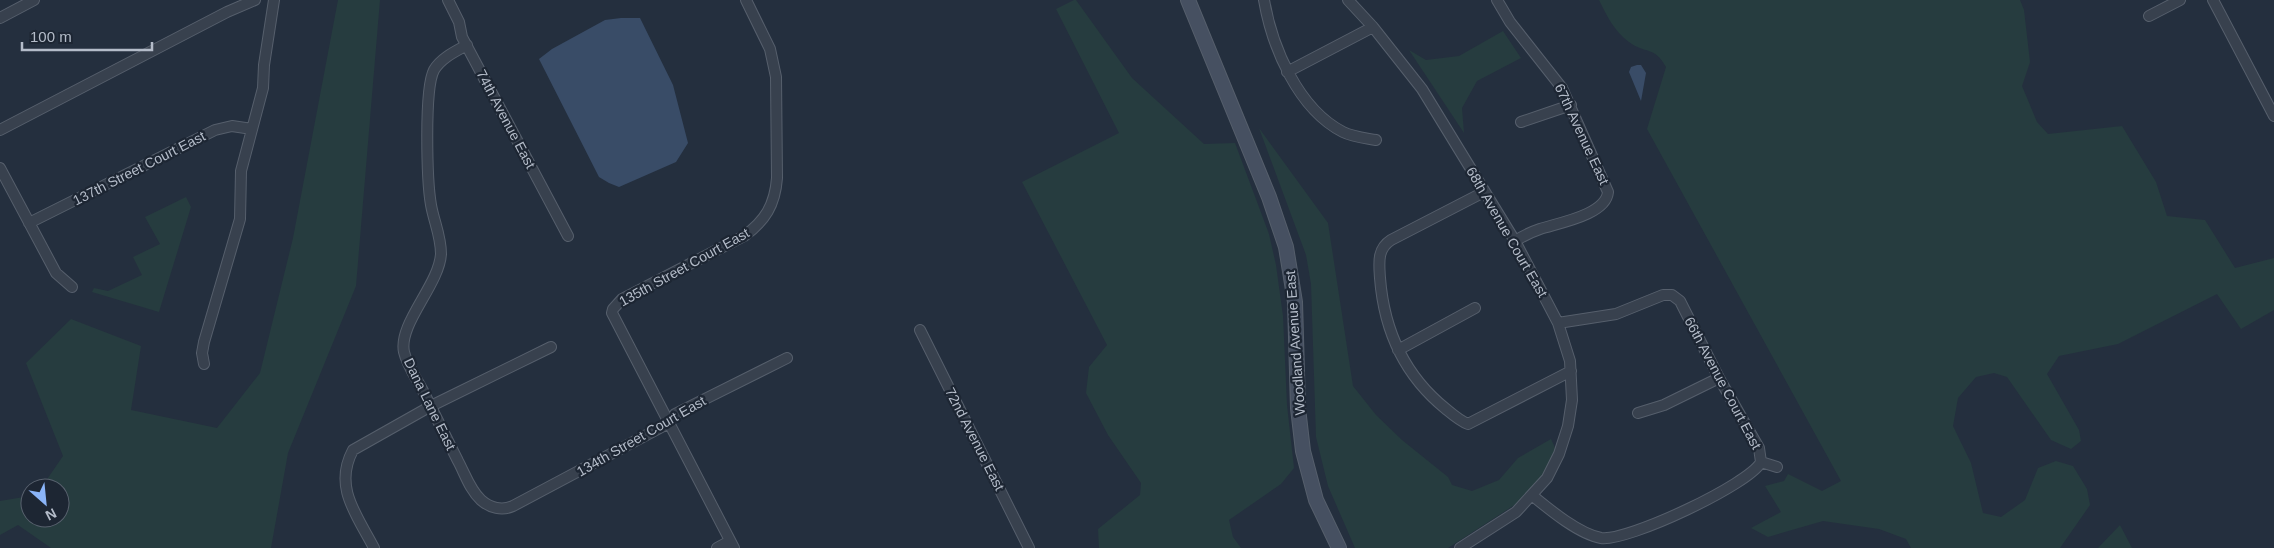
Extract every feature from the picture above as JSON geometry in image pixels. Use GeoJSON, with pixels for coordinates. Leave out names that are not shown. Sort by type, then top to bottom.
{"type":"FeatureCollection","features":[{"type":"Feature","properties":{"kind":"street"},"geometry":{"type":"LineString","coordinates":[[0,18],[34,0]]}},
{"type":"Feature","properties":{"kind":"street"},"geometry":{"type":"LineString","coordinates":[[0,130],[219,16],[255,0]]}},
{"type":"Feature","properties":{"kind":"street"},"geometry":{"type":"LineString","coordinates":[[204,364],[202,353],[204,342],[240,219],[241,171],[263,88],[264,65],[274,0]]}},
{"type":"Feature","properties":{"kind":"street","name":"74th Avenue East"},"geometry":{"type":"LineString","coordinates":[[448,0],[467,45],[568,236]]}},
{"type":"Feature","properties":{"kind":"street","name":"135th Street Court East"},"geometry":{"type":"LineString","coordinates":[[670,423],[613,317],[612,308],[622,299],[744,236],[764,218],[773,202],[777,178],[776,77],[770,48],[746,0]]}},
{"type":"Feature","properties":{"kind":"street","name":"Woodland Avenue East"},"geometry":{"type":"LineString","coordinates":[[1188,0],[1269,197],[1286,247],[1295,302],[1298,408],[1303,451],[1316,500],[1339,548]]}},
{"type":"Feature","properties":{"kind":"street"},"geometry":{"type":"LineString","coordinates":[[1264,0],[1273,37],[1287,72],[1309,102],[1336,128],[1359,138],[1376,140]]}},
{"type":"Feature","properties":{"kind":"street","name":"68th Avenue Court East"},"geometry":{"type":"LineString","coordinates":[[1348,0],[1374,27],[1422,89],[1515,240],[1558,323],[1571,371],[1572,400],[1568,426],[1555,465],[1533,496],[1503,522],[1460,548]]}},
{"type":"Feature","properties":{"kind":"street","name":"67th Avenue East"},"geometry":{"type":"LineString","coordinates":[[1497,0],[1514,28],[1557,80],[1571,105],[1606,184],[1608,198],[1596,209],[1585,215],[1539,229],[1515,240]]}},
{"type":"Feature","properties":{"kind":"street"},"geometry":{"type":"LineString","coordinates":[[2149,16],[2180,0]]}},
{"type":"Feature","properties":{"kind":"street"},"geometry":{"type":"LineString","coordinates":[[2213,0],[2274,116]]}},
{"type":"Feature","properties":{"kind":"street"},"geometry":{"type":"LineString","coordinates":[[1287,72],[1374,27]]}},
{"type":"Feature","properties":{"kind":"street","name":"Dana Lane East"},"geometry":{"type":"LineString","coordinates":[[467,45],[444,59],[432,74],[427,173],[431,207],[441,242],[440,256],[433,280],[416,312],[404,344],[408,360],[472,488],[483,502],[493,507]]}},
{"type":"Feature","properties":{"kind":"street"},"geometry":{"type":"LineString","coordinates":[[1521,122],[1571,105]]}},
{"type":"Feature","properties":{"kind":"street","name":"137th Street Court East"},"geometry":{"type":"LineString","coordinates":[[29,223],[207,133],[232,126],[252,129]]}},
{"type":"Feature","properties":{"kind":"street"},"geometry":{"type":"LineString","coordinates":[[0,168],[56,273],[72,287]]}},
{"type":"Feature","properties":{"kind":"street"},"geometry":{"type":"LineString","coordinates":[[1484,192],[1384,244],[1379,254],[1381,297],[1384,312],[1398,350],[1410,372],[1422,386],[1440,404],[1465,423],[1475,421],[1571,371]]}},
{"type":"Feature","properties":{"kind":"street","name":"66th Avenue Court East"},"geometry":{"type":"LineString","coordinates":[[1558,323],[1616,314],[1663,295],[1669,294],[1680,301],[1719,378],[1759,448],[1761,462],[1777,468]]}},
{"type":"Feature","properties":{"kind":"street"},"geometry":{"type":"LineString","coordinates":[[1398,350],[1475,308]]}},
{"type":"Feature","properties":{"kind":"street","name":"72nd Avenue East"},"geometry":{"type":"LineString","coordinates":[[920,330],[1029,548]]}},
{"type":"Feature","properties":{"kind":"street"},"geometry":{"type":"LineString","coordinates":[[374,548],[345,490],[347,465],[353,450],[431,406],[551,347]]}},
{"type":"Feature","properties":{"kind":"street","name":"134th Street Court East"},"geometry":{"type":"LineString","coordinates":[[493,507],[513,506],[670,423],[675,414],[787,358]]}},
{"type":"Feature","properties":{"kind":"street"},"geometry":{"type":"LineString","coordinates":[[1638,413],[1664,405],[1719,378]]}},
{"type":"Feature","properties":{"kind":"street"},"geometry":{"type":"LineString","coordinates":[[670,423],[732,545],[717,548]]}},
{"type":"Feature","properties":{"kind":"street"},"geometry":{"type":"LineString","coordinates":[[1533,496],[1568,522],[1604,538],[1622,536],[1666,520],[1746,479],[1758,468],[1761,462]]}},
{"type":"Feature","properties":{"kind":"green space"},"geometry":{"type":"Polygon","coordinates":[[[338,0],[380,0],[356,286],[288,453],[271,548],[51,548],[22,528],[70,528],[70,478],[48,478],[63,456],[26,363],[71,319],[141,346],[131,410],[217,428],[260,373],[293,238],[338,0]]]}},
{"type":"Feature","properties":{"kind":"green space"},"geometry":{"type":"Polygon","coordinates":[[[1076,0],[1132,78],[1204,144],[1235,143],[1269,234],[1276,265],[1283,316],[1287,405],[1294,468],[1281,484],[1229,520],[1233,537],[1241,548],[1099,548],[1098,529],[1140,495],[1141,483],[1108,435],[1086,393],[1089,367],[1107,345],[1022,182],[1119,133],[1056,9],[1076,0]]]}},
{"type":"Feature","properties":{"kind":"green space"},"geometry":{"type":"Polygon","coordinates":[[[1599,0],[2020,0],[2024,10],[2030,62],[2022,86],[2037,122],[2048,134],[2122,126],[2156,182],[2167,216],[2205,220],[2235,268],[2274,258],[2274,310],[2241,329],[2217,294],[2118,344],[2059,356],[2047,374],[2079,430],[2081,441],[2071,449],[2051,440],[2007,377],[1994,373],[1976,377],[1958,398],[1953,426],[1971,463],[1983,513],[2001,517],[2025,500],[2038,468],[2056,461],[2073,466],[2087,489],[2090,505],[2060,548],[1911,548],[1906,539],[1879,529],[1823,521],[1768,537],[1751,528],[1781,512],[1765,486],[1784,481],[1788,474],[1822,491],[1841,481],[1647,129],[1666,67],[1662,60],[1654,53],[1635,46],[1619,33],[1611,23],[1599,0]]]}},
{"type":"Feature","properties":{"kind":"green space"},"geometry":{"type":"Polygon","coordinates":[[[1503,31],[1521,58],[1477,81],[1462,108],[1464,133],[1409,50],[1426,60],[1459,56],[1503,31]]]}},
{"type":"Feature","properties":{"kind":"green space"},"geometry":{"type":"Polygon","coordinates":[[[1259,128],[1328,223],[1353,386],[1376,415],[1402,440],[1448,477],[1452,485],[1472,491],[1499,480],[1518,458],[1551,439],[1556,450],[1538,484],[1516,504],[1448,548],[1355,548],[1328,486],[1316,437],[1311,284],[1306,255],[1259,128]]]}},
{"type":"Feature","properties":{"kind":"green space"},"geometry":{"type":"Polygon","coordinates":[[[186,197],[191,207],[159,312],[92,292],[94,288],[108,291],[142,275],[133,257],[160,244],[145,217],[186,197]]]}},
{"type":"Feature","properties":{"kind":"green space"},"geometry":{"type":"Polygon","coordinates":[[[20,498],[20,526],[18,525],[0,535],[0,501],[20,498]]]}},
{"type":"Feature","properties":{"kind":"green space"},"geometry":{"type":"Polygon","coordinates":[[[2120,525],[2132,548],[2098,548],[2120,525]]]}},
{"type":"Feature","properties":{"kind":"water"},"geometry":{"type":"Polygon","coordinates":[[[640,18],[673,85],[688,143],[676,162],[619,187],[599,177],[539,59],[552,49],[605,20],[640,18]]]}},
{"type":"Feature","properties":{"kind":"water"},"geometry":{"type":"Polygon","coordinates":[[[1641,65],[1646,73],[1641,101],[1629,72],[1631,67],[1641,65]]]}}]}
